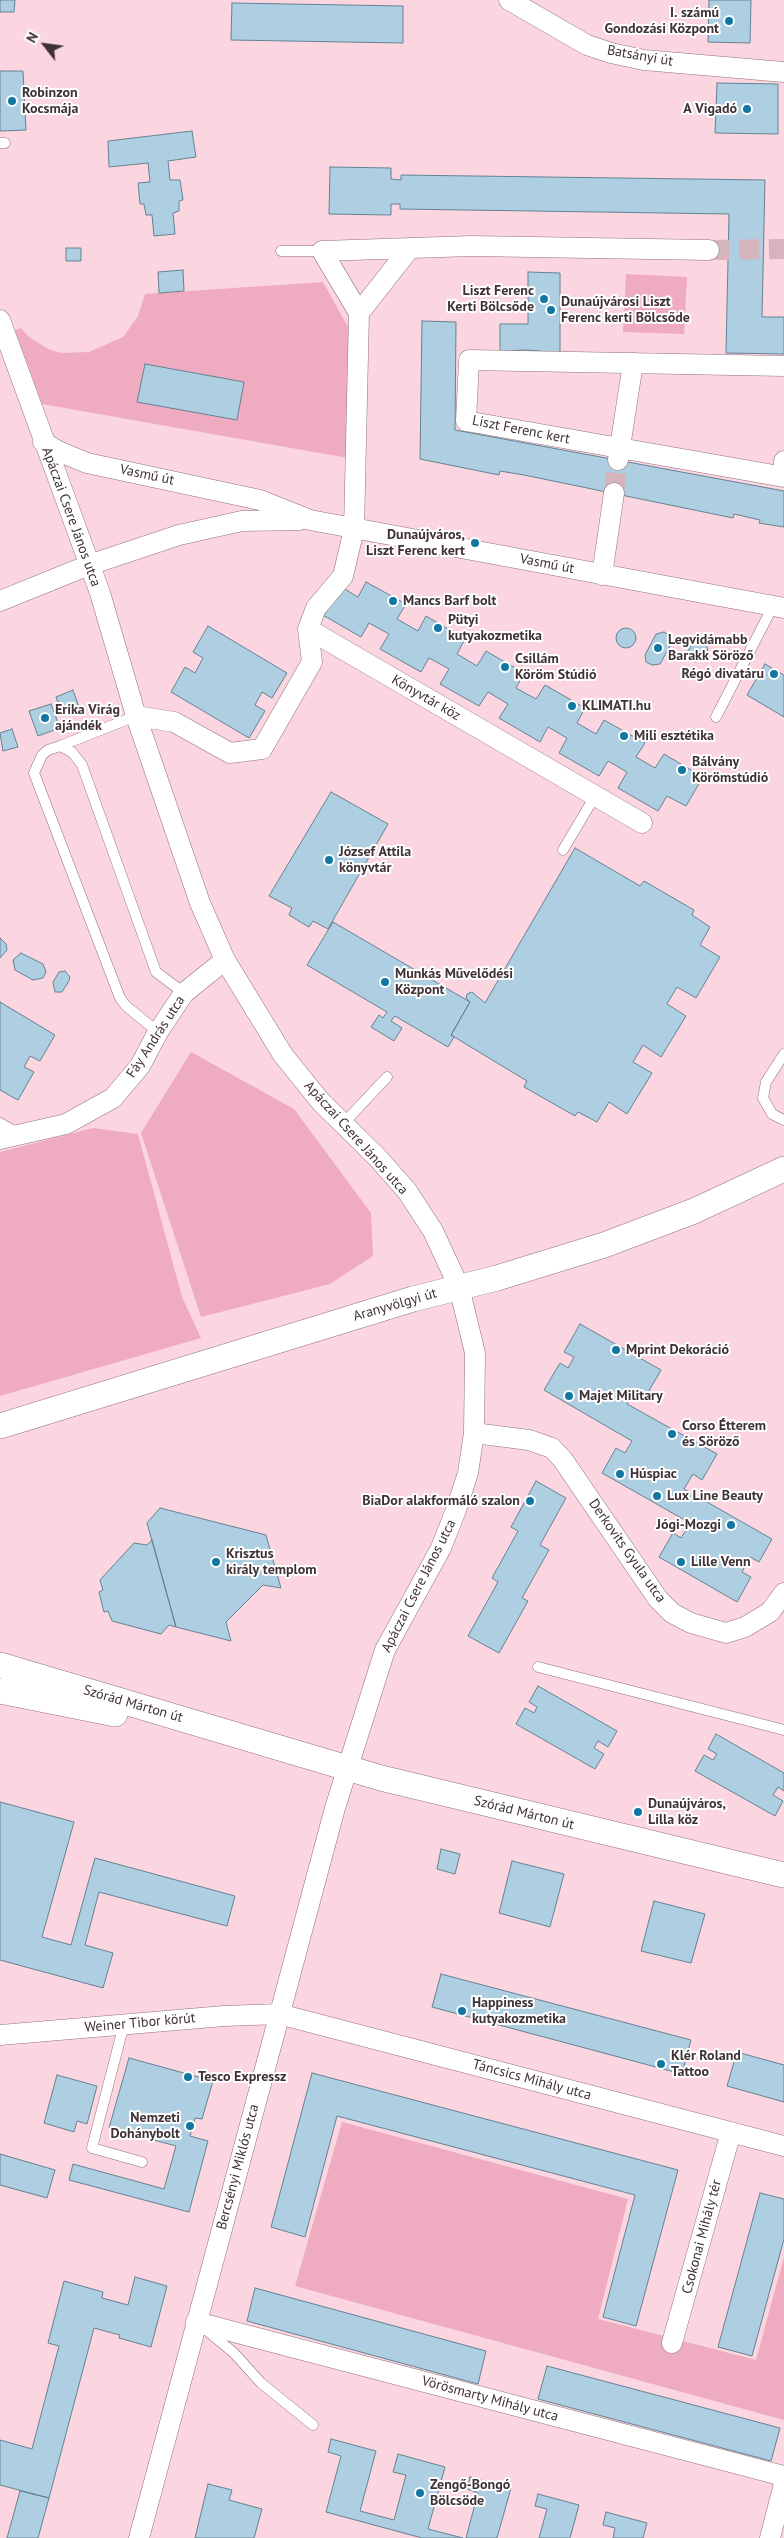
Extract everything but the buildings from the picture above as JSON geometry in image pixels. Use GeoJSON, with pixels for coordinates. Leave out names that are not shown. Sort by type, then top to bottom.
{"type":"FeatureCollection","features":[{"type":"Feature","properties":{"kind":"street","name":"Batsányi út"},"geometry":{"type":"LineString","coordinates":[[509,0],[587,45],[611,53],[644,60],[784,72]]}},
{"type":"Feature","properties":{"kind":"street"},"geometry":{"type":"LineString","coordinates":[[136,716],[174,722],[230,753],[262,749],[312,662],[308,629],[316,608],[343,576],[354,530],[359,313],[322,251],[472,246],[709,250]]}},
{"type":"Feature","properties":{"kind":"street"},"geometry":{"type":"LineString","coordinates":[[359,313],[410,248]]}},
{"type":"Feature","properties":{"kind":"street","name":"Apáczai Csere János utca"},"geometry":{"type":"LineString","coordinates":[[0,320],[43,442],[90,565],[136,716],[200,903],[226,960],[283,1055],[321,1102],[407,1191],[433,1232],[459,1287],[475,1353],[474,1433],[468,1473],[441,1548],[385,1650],[348,1769]]}},
{"type":"Feature","properties":{"kind":"street","name":"Liszt Ferenc kert"},"geometry":{"type":"LineString","coordinates":[[784,366],[469,360],[466,421],[619,454],[784,476],[784,461]]}},
{"type":"Feature","properties":{"kind":"street"},"geometry":{"type":"LineString","coordinates":[[619,454],[633,363]]}},
{"type":"Feature","properties":{"kind":"street","name":"Vasmű út"},"geometry":{"type":"LineString","coordinates":[[43,442],[58,451],[87,463],[260,500],[310,520],[354,530],[778,607]]}},
{"type":"Feature","properties":{"kind":"street"},"geometry":{"type":"LineString","coordinates":[[602,575],[614,494]]}},
{"type":"Feature","properties":{"kind":"street","name":"Vasmű út"},"geometry":{"type":"LineString","coordinates":[[0,601],[90,565],[179,534],[242,521],[310,520]]}},
{"type":"Feature","properties":{"kind":"street","name":"Könyvtár köz"},"geometry":{"type":"LineString","coordinates":[[308,629],[642,823]]}},
{"type":"Feature","properties":{"kind":"street","name":"Fáy András utca"},"geometry":{"type":"LineString","coordinates":[[0,1139],[66,1124],[113,1098],[140,1066],[158,1032],[184,993],[226,960]]}},
{"type":"Feature","properties":{"kind":"street","name":"Aranyvölgyi út"},"geometry":{"type":"LineString","coordinates":[[0,1426],[413,1299],[604,1245],[694,1211],[784,1169]]}},
{"type":"Feature","properties":{"kind":"street","name":"Derkovits Gyula utca"},"geometry":{"type":"LineString","coordinates":[[474,1433],[528,1440],[552,1448],[563,1460],[658,1599],[672,1613],[691,1624],[726,1633],[745,1627],[770,1612],[784,1593]]}},
{"type":"Feature","properties":{"kind":"street","name":"Szórád Márton út"},"geometry":{"type":"LineString","coordinates":[[0,1665],[267,1743],[348,1769],[784,1875]]}},
{"type":"Feature","properties":{"kind":"street","name":"Szórád Márton út"},"geometry":{"type":"LineString","coordinates":[[0,1691],[267,1743]]}},
{"type":"Feature","properties":{"kind":"street","name":"Bercsényi Miklós utca"},"geometry":{"type":"LineString","coordinates":[[139,2538],[279,2014],[335,1808],[348,1769]]}},
{"type":"Feature","properties":{"kind":"street","name":"Weiner Tibor körút"},"geometry":{"type":"LineString","coordinates":[[0,2035],[124,2024],[279,2014]]}},
{"type":"Feature","properties":{"kind":"street","name":"Táncsics Mihály utca"},"geometry":{"type":"LineString","coordinates":[[279,2014],[784,2146]]}},
{"type":"Feature","properties":{"kind":"street","name":"Csokonai Mihály tér"},"geometry":{"type":"LineString","coordinates":[[672,2343],[731,2132]]}},
{"type":"Feature","properties":{"kind":"street","name":"Vörösmarty Mihály utca"},"geometry":{"type":"LineString","coordinates":[[196,2322],[784,2476]]}},
{"type":"Feature","properties":{"kind":"street"},"geometry":{"type":"LineString","coordinates":[[770,2538],[784,2484]]}},
{"type":"Feature","properties":{"kind":"lane"},"geometry":{"type":"LineString","coordinates":[[281,251],[322,251]]}},
{"type":"Feature","properties":{"kind":"lane"},"geometry":{"type":"LineString","coordinates":[[716,717],[778,607]]}},
{"type":"Feature","properties":{"kind":"lane"},"geometry":{"type":"LineString","coordinates":[[136,716],[42,755],[34,773],[120,998],[126,1006],[158,1032]]}},
{"type":"Feature","properties":{"kind":"lane"},"geometry":{"type":"LineString","coordinates":[[60,746],[72,752],[82,765],[156,972],[184,993]]}},
{"type":"Feature","properties":{"kind":"lane"},"geometry":{"type":"LineString","coordinates":[[563,850],[595,796]]}},
{"type":"Feature","properties":{"kind":"lane"},"geometry":{"type":"LineString","coordinates":[[784,1054],[766,1082],[763,1098],[772,1114],[784,1120]]}},
{"type":"Feature","properties":{"kind":"lane"},"geometry":{"type":"LineString","coordinates":[[343,1124],[387,1077]]}},
{"type":"Feature","properties":{"kind":"lane"},"geometry":{"type":"LineString","coordinates":[[0,1123],[21,1135]]}},
{"type":"Feature","properties":{"kind":"lane"},"geometry":{"type":"LineString","coordinates":[[538,1667],[784,1730]]}},
{"type":"Feature","properties":{"kind":"lane"},"geometry":{"type":"LineString","coordinates":[[124,2024],[92,2148],[142,2162]]}},
{"type":"Feature","properties":{"kind":"lane"},"geometry":{"type":"LineString","coordinates":[[196,2322],[234,2353],[261,2383],[313,2425]]}},
{"type":"Feature","properties":{"kind":"shaded area"},"geometry":{"type":"Polygon","coordinates":[[[626,274],[687,277],[684,334],[623,332],[626,274]]]}},
{"type":"Feature","properties":{"kind":"shaded area"},"geometry":{"type":"Polygon","coordinates":[[[323,282],[348,327],[348,458],[42,404],[15,330],[21,328],[29,337],[50,350],[62,353],[89,352],[123,337],[138,316],[145,294],[323,282]]]}},
{"type":"Feature","properties":{"kind":"shaded area"},"geometry":{"type":"Polygon","coordinates":[[[191,1052],[294,1109],[371,1213],[373,1256],[330,1284],[201,1317],[141,1133],[191,1052]]]}},
{"type":"Feature","properties":{"kind":"shaded area"},"geometry":{"type":"Polygon","coordinates":[[[93,1128],[138,1134],[182,1297],[201,1338],[0,1396],[0,1152],[93,1128]]]}},
{"type":"Feature","properties":{"kind":"shaded area"},"geometry":{"type":"Polygon","coordinates":[[[342,2122],[628,2199],[598,2319],[756,2360],[784,2257],[784,2420],[295,2286],[342,2122]]]}},
{"type":"Feature","properties":{"kind":"tunnel"},"geometry":{"type":"LineString","coordinates":[[709,250],[784,249]]}},
{"type":"Feature","properties":{"kind":"tunnel"},"geometry":{"type":"LineString","coordinates":[[614,493],[618,460]]}},
{"type":"Feature","properties":{"kind":"place","name":"I. számú Gondozási Központ"},"geometry":{"type":"Point","coordinates":[729,21]}},
{"type":"Feature","properties":{"kind":"place","name":"Robinzon Kocsmája"},"geometry":{"type":"Point","coordinates":[12,101]}},
{"type":"Feature","properties":{"kind":"place","name":"A Vigadó"},"geometry":{"type":"Point","coordinates":[747,109]}},
{"type":"Feature","properties":{"kind":"place","name":"Liszt Ferenc Kerti Bölcsőde"},"geometry":{"type":"Point","coordinates":[544,299]}},
{"type":"Feature","properties":{"kind":"place","name":"Dunaújvárosi Liszt Ferenc kerti Bölcsőde"},"geometry":{"type":"Point","coordinates":[551,310]}},
{"type":"Feature","properties":{"kind":"place","name":"Dunaújváros, Liszt Ferenc kert"},"geometry":{"type":"Point","coordinates":[475,543]}},
{"type":"Feature","properties":{"kind":"place","name":"Mancs Barf bolt"},"geometry":{"type":"Point","coordinates":[393,601]}},
{"type":"Feature","properties":{"kind":"place","name":"Pütyi kutyakozmetika"},"geometry":{"type":"Point","coordinates":[438,628]}},
{"type":"Feature","properties":{"kind":"place","name":"Legvidámabb Barakk Söröző"},"geometry":{"type":"Point","coordinates":[658,648]}},
{"type":"Feature","properties":{"kind":"place","name":"Csillám Köröm Stúdió"},"geometry":{"type":"Point","coordinates":[505,667]}},
{"type":"Feature","properties":{"kind":"place","name":"Régó divatáru"},"geometry":{"type":"Point","coordinates":[774,674]}},
{"type":"Feature","properties":{"kind":"place","name":"KLIMATI.hu"},"geometry":{"type":"Point","coordinates":[572,706]}},
{"type":"Feature","properties":{"kind":"place","name":"Erika Virág ajándék"},"geometry":{"type":"Point","coordinates":[45,718]}},
{"type":"Feature","properties":{"kind":"place","name":"Mili esztétika"},"geometry":{"type":"Point","coordinates":[624,736]}},
{"type":"Feature","properties":{"kind":"place","name":"Bálvány Körömstúdió"},"geometry":{"type":"Point","coordinates":[682,770]}},
{"type":"Feature","properties":{"kind":"place","name":"József Attila könyvtár"},"geometry":{"type":"Point","coordinates":[329,860]}},
{"type":"Feature","properties":{"kind":"place","name":"Munkás Művelődési Központ"},"geometry":{"type":"Point","coordinates":[385,982]}},
{"type":"Feature","properties":{"kind":"place","name":"Mprint Dekoráció"},"geometry":{"type":"Point","coordinates":[616,1350]}},
{"type":"Feature","properties":{"kind":"place","name":"Majet Military"},"geometry":{"type":"Point","coordinates":[569,1396]}},
{"type":"Feature","properties":{"kind":"place","name":"Corso Étterem és Söröző"},"geometry":{"type":"Point","coordinates":[672,1434]}},
{"type":"Feature","properties":{"kind":"place","name":"Húspiac"},"geometry":{"type":"Point","coordinates":[620,1474]}},
{"type":"Feature","properties":{"kind":"place","name":"Lux Line Beauty"},"geometry":{"type":"Point","coordinates":[657,1496]}},
{"type":"Feature","properties":{"kind":"place","name":"BiaDor alakformáló szalon"},"geometry":{"type":"Point","coordinates":[530,1501]}},
{"type":"Feature","properties":{"kind":"place","name":"Jógi-Mozgi"},"geometry":{"type":"Point","coordinates":[731,1525]}},
{"type":"Feature","properties":{"kind":"place","name":"Krisztus király templom"},"geometry":{"type":"Point","coordinates":[216,1562]}},
{"type":"Feature","properties":{"kind":"place","name":"Lille Venn"},"geometry":{"type":"Point","coordinates":[681,1562]}},
{"type":"Feature","properties":{"kind":"place","name":"Dunaújváros, Lilla köz"},"geometry":{"type":"Point","coordinates":[638,1812]}},
{"type":"Feature","properties":{"kind":"place","name":"Happiness kutyakozmetika"},"geometry":{"type":"Point","coordinates":[462,2011]}},
{"type":"Feature","properties":{"kind":"place","name":"Klér Roland Tattoo"},"geometry":{"type":"Point","coordinates":[661,2064]}},
{"type":"Feature","properties":{"kind":"place","name":"Tesco Expressz"},"geometry":{"type":"Point","coordinates":[188,2077]}},
{"type":"Feature","properties":{"kind":"place","name":"Nemzeti Dohánybolt"},"geometry":{"type":"Point","coordinates":[190,2126]}},
{"type":"Feature","properties":{"kind":"place","name":"Zengő-Bongó Bölcsöde"},"geometry":{"type":"Point","coordinates":[420,2493]}}]}
